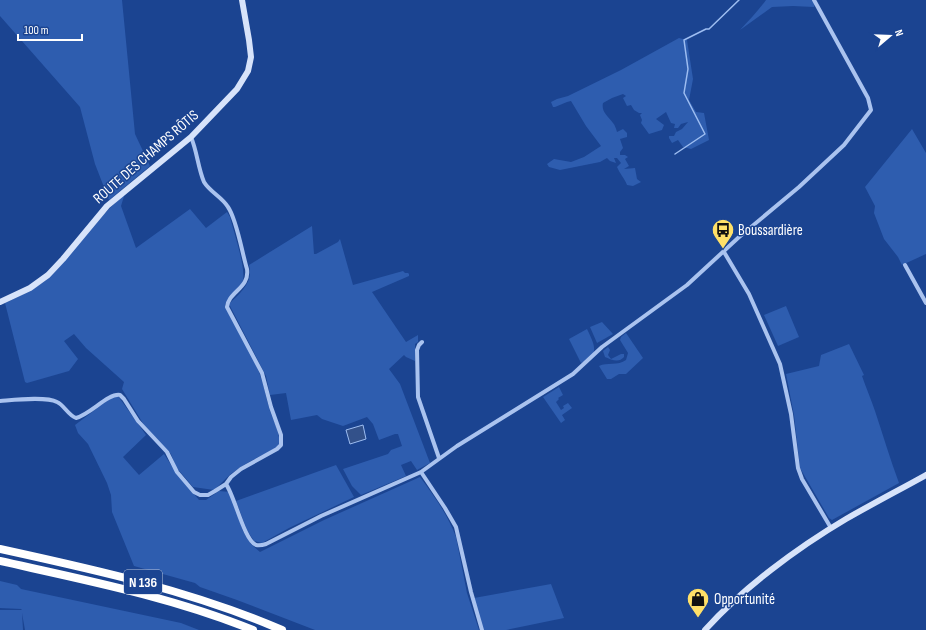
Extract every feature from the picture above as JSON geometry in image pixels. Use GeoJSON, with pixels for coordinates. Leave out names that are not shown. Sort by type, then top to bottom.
{"type":"FeatureCollection","features":[{"type":"Feature","properties":{"kind":"highway","name":"N 136"},"geometry":{"type":"LineString","coordinates":[[0,549],[80,566],[181,593],[221,606],[282,630]]}},
{"type":"Feature","properties":{"kind":"highway","name":"N 136"},"geometry":{"type":"LineString","coordinates":[[0,561],[128,590],[202,611],[253,630]]}},
{"type":"Feature","properties":{"kind":"street","name":"ROUTE DES CHAMPS RÔTIS"},"geometry":{"type":"LineString","coordinates":[[0,302],[30,288],[48,275],[107,206],[191,137],[237,89],[248,71],[250,64],[250,49],[242,0]]}},
{"type":"Feature","properties":{"kind":"street"},"geometry":{"type":"LineString","coordinates":[[226,484],[233,496],[245,530],[254,544],[260,546],[269,543],[321,516],[421,472],[457,446],[574,374],[602,347],[676,294],[697,277],[738,238],[799,187],[835,154],[855,133],[871,110],[868,98],[814,0]]}},
{"type":"Feature","properties":{"kind":"street"},"geometry":{"type":"LineString","coordinates":[[0,401],[40,399],[54,400],[76,418],[93,410],[111,396],[120,395],[124,398],[146,432],[167,452],[177,472],[194,492],[200,495],[208,495],[215,492],[226,484],[231,477],[241,469],[277,449],[281,445],[280,430],[271,407],[262,373],[227,307],[230,299],[246,280],[247,269],[232,214],[226,204],[204,181],[191,137]]}},
{"type":"Feature","properties":{"kind":"street"},"geometry":{"type":"LineString","coordinates":[[724,252],[749,294],[780,364],[792,423],[795,457],[798,468],[802,479],[831,528]]}},
{"type":"Feature","properties":{"kind":"street"},"geometry":{"type":"LineString","coordinates":[[905,265],[926,303]]}},
{"type":"Feature","properties":{"kind":"street"},"geometry":{"type":"LineString","coordinates":[[422,342],[417,350],[418,397],[439,458]]}},
{"type":"Feature","properties":{"kind":"street"},"geometry":{"type":"LineString","coordinates":[[421,472],[456,527],[471,592],[482,630]]}},
{"type":"Feature","properties":{"kind":"street"},"geometry":{"type":"LineString","coordinates":[[705,630],[754,584],[831,528],[926,475]]}},
{"type":"Feature","properties":{"kind":"shaded area"},"geometry":{"type":"Polygon","coordinates":[[[0,0],[122,0],[135,134],[150,166],[109,200],[95,164],[80,107],[0,16],[0,0]]]}},
{"type":"Feature","properties":{"kind":"shaded area"},"geometry":{"type":"Polygon","coordinates":[[[766,0],[812,0],[815,4],[814,7],[772,7],[740,30],[766,0]]]}},
{"type":"Feature","properties":{"kind":"shaded area"},"geometry":{"type":"Polygon","coordinates":[[[679,38],[687,40],[693,79],[689,100],[696,112],[704,113],[709,140],[691,149],[683,147],[678,140],[672,143],[669,136],[674,136],[676,132],[682,129],[688,122],[681,124],[678,128],[674,128],[675,124],[671,123],[666,112],[656,119],[664,125],[662,130],[649,134],[641,123],[642,120],[640,115],[642,113],[634,110],[631,105],[627,106],[623,98],[626,96],[623,94],[603,103],[603,109],[617,132],[623,129],[627,133],[627,137],[620,139],[623,148],[620,155],[625,155],[628,157],[625,159],[629,166],[624,169],[635,168],[637,179],[641,182],[633,186],[627,185],[617,167],[621,163],[617,158],[614,158],[616,163],[607,158],[600,162],[560,170],[549,167],[547,164],[554,159],[571,162],[584,157],[601,146],[586,126],[571,101],[555,107],[553,107],[551,102],[568,96],[621,70],[679,38]]]}},
{"type":"Feature","properties":{"kind":"shaded area"},"geometry":{"type":"Polygon","coordinates":[[[912,129],[926,153],[926,254],[902,265],[898,257],[884,239],[874,213],[875,206],[865,187],[912,129]]]}},
{"type":"Feature","properties":{"kind":"shaded area"},"geometry":{"type":"Polygon","coordinates":[[[125,193],[121,206],[136,248],[190,209],[206,228],[227,212],[230,217],[242,261],[243,278],[238,289],[228,299],[225,305],[259,372],[278,433],[279,446],[240,467],[229,475],[214,490],[193,487],[176,467],[171,454],[144,425],[122,389],[124,382],[86,348],[74,334],[64,341],[78,359],[69,371],[27,383],[25,382],[5,303],[28,292],[45,281],[101,217],[125,193]]]}},
{"type":"Feature","properties":{"kind":"shaded area"},"geometry":{"type":"Polygon","coordinates":[[[312,226],[314,254],[338,242],[340,239],[353,285],[403,271],[409,274],[409,276],[372,292],[406,342],[418,335],[418,342],[415,344],[415,361],[404,355],[389,369],[400,384],[430,463],[417,470],[411,461],[401,465],[406,476],[361,495],[352,486],[343,469],[388,454],[391,450],[402,446],[398,434],[379,440],[373,424],[367,417],[343,426],[322,419],[317,415],[291,420],[286,393],[270,395],[266,376],[230,306],[230,303],[242,291],[248,282],[250,277],[249,265],[312,226]]]}},
{"type":"Feature","properties":{"kind":"shaded area"},"geometry":{"type":"Polygon","coordinates":[[[786,306],[799,337],[778,346],[764,315],[786,306]]]}},
{"type":"Feature","properties":{"kind":"shaded area"},"geometry":{"type":"Polygon","coordinates":[[[602,322],[613,334],[597,343],[590,327],[602,322]]]}},
{"type":"Feature","properties":{"kind":"shaded area"},"geometry":{"type":"Polygon","coordinates":[[[587,329],[592,340],[594,353],[587,360],[581,363],[569,339],[587,329]]]}},
{"type":"Feature","properties":{"kind":"shaded area"},"geometry":{"type":"Polygon","coordinates":[[[626,333],[643,358],[626,374],[619,374],[611,379],[607,379],[599,366],[620,363],[626,360],[628,353],[620,340],[626,333]]]}},
{"type":"Feature","properties":{"kind":"shaded area"},"geometry":{"type":"Polygon","coordinates":[[[849,344],[864,375],[862,376],[899,483],[832,520],[829,518],[800,468],[794,415],[786,374],[819,366],[821,355],[849,344]]]}},
{"type":"Feature","properties":{"kind":"shaded area"},"geometry":{"type":"Polygon","coordinates":[[[608,347],[610,350],[608,355],[611,359],[621,354],[624,354],[624,357],[620,360],[613,360],[605,357],[603,351],[608,347]]]}},
{"type":"Feature","properties":{"kind":"shaded area"},"geometry":{"type":"Polygon","coordinates":[[[559,387],[563,395],[558,398],[559,399],[556,402],[561,410],[564,408],[563,406],[568,403],[572,408],[562,415],[565,420],[561,423],[543,397],[559,387]]]}},
{"type":"Feature","properties":{"kind":"shaded area"},"geometry":{"type":"Polygon","coordinates":[[[118,396],[146,435],[123,457],[139,475],[164,454],[173,468],[199,500],[206,500],[219,491],[230,492],[243,531],[251,544],[260,552],[324,520],[420,477],[445,513],[453,529],[456,537],[467,593],[479,630],[315,630],[200,587],[195,583],[134,566],[112,512],[111,495],[107,483],[88,444],[78,433],[75,425],[112,397],[118,396]]]}},
{"type":"Feature","properties":{"kind":"shaded area"},"geometry":{"type":"Polygon","coordinates":[[[363,425],[366,439],[350,444],[346,430],[363,425]]]}},
{"type":"Feature","properties":{"kind":"shaded area"},"geometry":{"type":"Polygon","coordinates":[[[336,465],[354,497],[289,528],[262,543],[254,541],[247,530],[236,501],[336,465]]]}},
{"type":"Feature","properties":{"kind":"shaded area"},"geometry":{"type":"Polygon","coordinates":[[[0,581],[17,585],[21,589],[181,623],[199,630],[25,630],[22,613],[23,630],[0,630],[0,610],[22,610],[0,608],[0,581]]]}},
{"type":"Feature","properties":{"kind":"shaded area"},"geometry":{"type":"Polygon","coordinates":[[[551,584],[564,618],[506,630],[483,630],[474,598],[551,584]]]}},
{"type":"Feature","properties":{"kind":"waterway"},"geometry":{"type":"LineString","coordinates":[[675,154],[705,134],[684,93],[688,69],[684,40],[706,29],[709,29],[739,0]]}},
{"type":"Feature","properties":{"kind":"place","name":"Boussardière"},"geometry":{"type":"Point","coordinates":[723,250]}},
{"type":"Feature","properties":{"kind":"place","name":"Opportunité"},"geometry":{"type":"Point","coordinates":[698,618]}}]}
